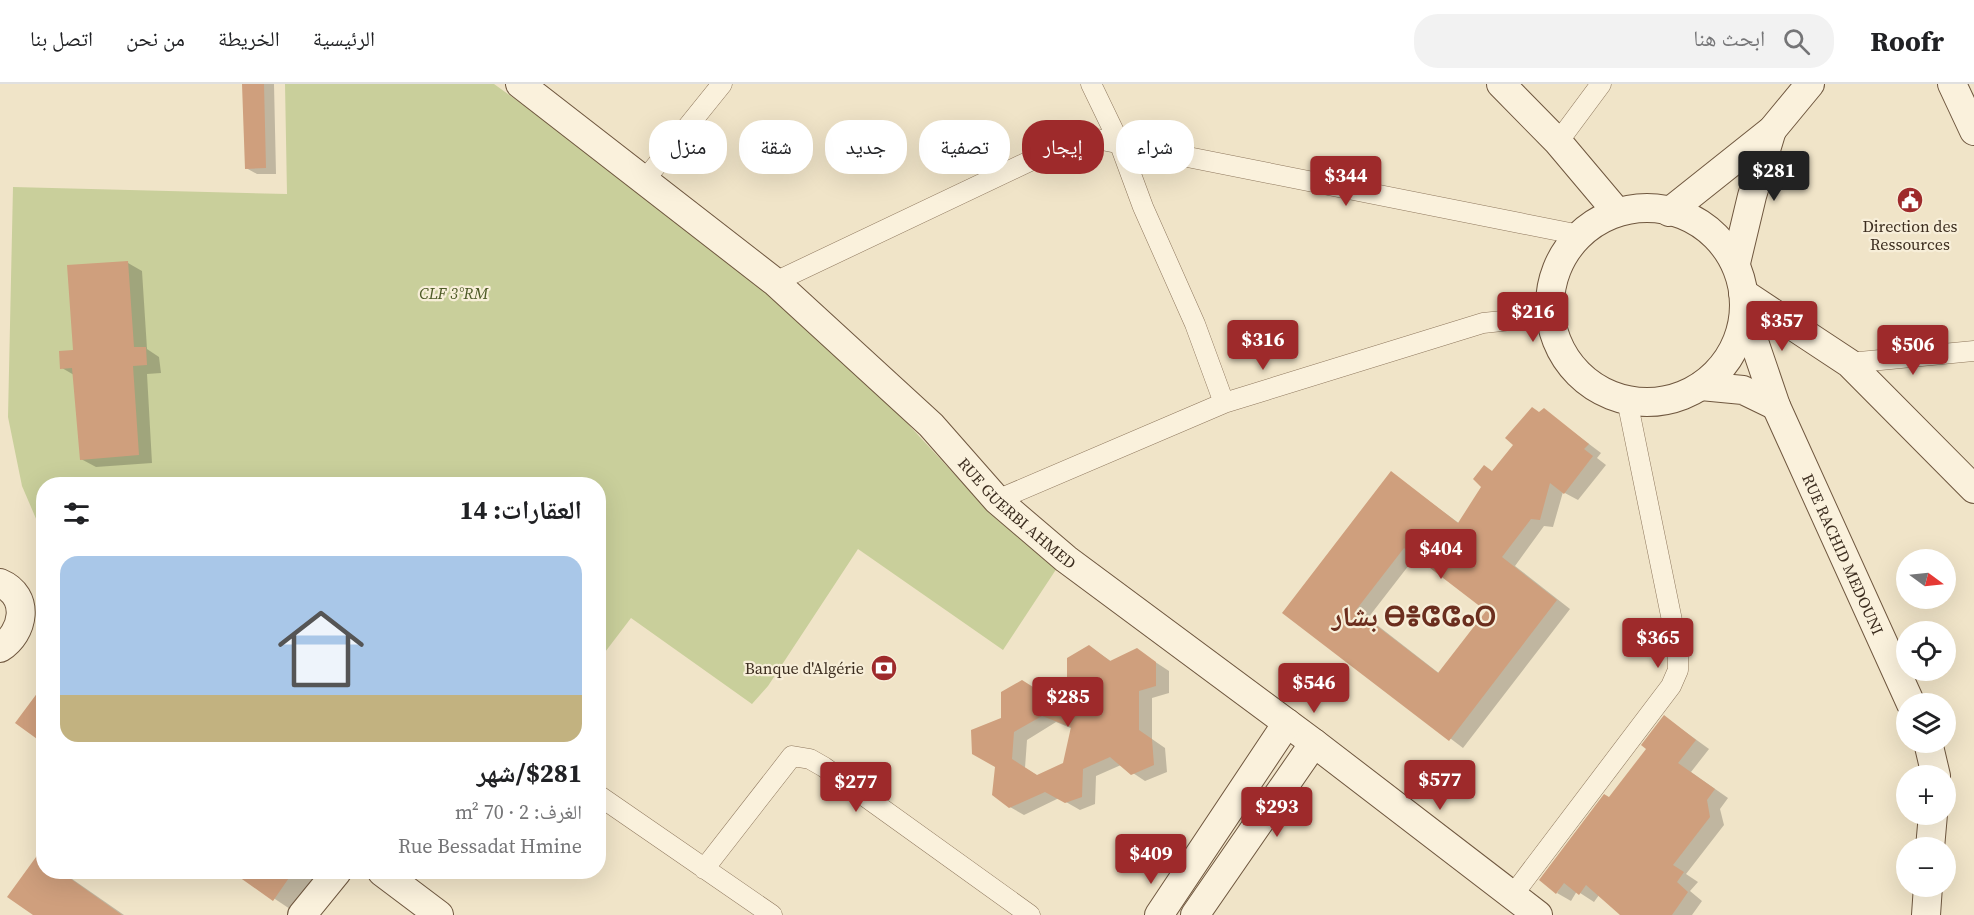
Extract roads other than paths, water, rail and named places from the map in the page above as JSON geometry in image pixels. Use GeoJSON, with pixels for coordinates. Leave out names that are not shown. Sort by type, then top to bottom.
{"type":"FeatureCollection","features":[{"type":"Feature","properties":{"kind":"main road","name":"RUE GUERBI AHMED"},"geometry":{"type":"LineString","coordinates":[[520,84],[643,182],[775,282],[931,425],[997,500],[1066,559],[1314,743],[1538,915]]}},
{"type":"Feature","properties":{"kind":"main road"},"geometry":{"type":"LineString","coordinates":[[1500,84],[1558,142],[1617,212]]}},
{"type":"Feature","properties":{"kind":"main road"},"geometry":{"type":"LineString","coordinates":[[1669,212],[1773,130],[1810,84]]}},
{"type":"Feature","properties":{"kind":"main road"},"geometry":{"type":"LineString","coordinates":[[1952,84],[1974,131]]}},
{"type":"Feature","properties":{"kind":"main road"},"geometry":{"type":"LineString","coordinates":[[1736,263],[1719,239],[1689,217],[1654,208],[1617,212],[1591,225],[1580,235],[1557,267],[1550,291],[1550,316],[1556,340],[1567,361],[1583,380],[1604,393],[1627,400],[1652,402],[1678,397],[1701,386],[1722,366],[1737,341],[1743,302],[1736,263],[1752,196],[1773,130]]}},
{"type":"Feature","properties":{"kind":"main road"},"geometry":{"type":"LineString","coordinates":[[1743,302],[1849,363],[1974,489]]}},
{"type":"Feature","properties":{"kind":"main road","name":"RUE RACHID MEDOUNI"},"geometry":{"type":"LineString","coordinates":[[1743,302],[1776,406],[1906,693]]}},
{"type":"Feature","properties":{"kind":"main road"},"geometry":{"type":"LineString","coordinates":[[1701,386],[1743,390],[1776,406]]}},
{"type":"Feature","properties":{"kind":"main road"},"geometry":{"type":"LineString","coordinates":[[6,583],[36,613]]}},
{"type":"Feature","properties":{"kind":"main road"},"geometry":{"type":"LineString","coordinates":[[0,648],[15,637],[22,619],[6,583]]}},
{"type":"Feature","properties":{"kind":"main road"},"geometry":{"type":"LineString","coordinates":[[1159,915],[1287,723]]}},
{"type":"Feature","properties":{"kind":"main road"},"geometry":{"type":"LineString","coordinates":[[1195,915],[1314,743]]}},
{"type":"Feature","properties":{"kind":"main road"},"geometry":{"type":"LineString","coordinates":[[302,915],[331,879]]}},
{"type":"Feature","properties":{"kind":"main road"},"geometry":{"type":"LineString","coordinates":[[391,879],[440,915]]}},
{"type":"Feature","properties":{"kind":"main road"},"geometry":{"type":"LineString","coordinates":[[1926,915],[1927,897]]}},
{"type":"Feature","properties":{"kind":"street"},"geometry":{"type":"LineString","coordinates":[[643,182],[722,84]]}},
{"type":"Feature","properties":{"kind":"street"},"geometry":{"type":"LineString","coordinates":[[1090,84],[1116,136]]}},
{"type":"Feature","properties":{"kind":"street"},"geometry":{"type":"LineString","coordinates":[[1558,142],[1601,84]]}},
{"type":"Feature","properties":{"kind":"street"},"geometry":{"type":"LineString","coordinates":[[775,282],[1072,141],[1097,139],[1116,142]]}},
{"type":"Feature","properties":{"kind":"street"},"geometry":{"type":"LineString","coordinates":[[1194,157],[1580,235]]}},
{"type":"Feature","properties":{"kind":"street"},"geometry":{"type":"LineString","coordinates":[[1131,174],[1195,324],[1224,403]]}},
{"type":"Feature","properties":{"kind":"street"},"geometry":{"type":"LineString","coordinates":[[997,500],[1224,403],[1483,323],[1550,316]]}},
{"type":"Feature","properties":{"kind":"street"},"geometry":{"type":"LineString","coordinates":[[1849,363],[1974,351]]}},
{"type":"Feature","properties":{"kind":"street"},"geometry":{"type":"LineString","coordinates":[[1512,896],[1671,686],[1678,670],[1678,650],[1627,400]]}},
{"type":"Feature","properties":{"kind":"street"},"geometry":{"type":"LineString","coordinates":[[704,869],[792,756],[810,759],[824,767],[1030,915]]}},
{"type":"Feature","properties":{"kind":"street"},"geometry":{"type":"LineString","coordinates":[[606,801],[772,915]]}},
{"type":"Feature","properties":{"kind":"place","name":"Direction des Ressources"},"geometry":{"type":"Point","coordinates":[1910,200]}},
{"type":"Feature","properties":{"kind":"place","name":"Banque d'Algérie"},"geometry":{"type":"Point","coordinates":[884,668]}},
{"type":"Feature","properties":{"kind":"district","name":"بشار ⴱⴻⵛⵛⴰⵔ"},"geometry":{"type":"Point","coordinates":[1414,616]}},
{"type":"Feature","properties":{"kind":"park label","name":"CLF 3°RM"},"geometry":{"type":"Point","coordinates":[454,293]}}]}
